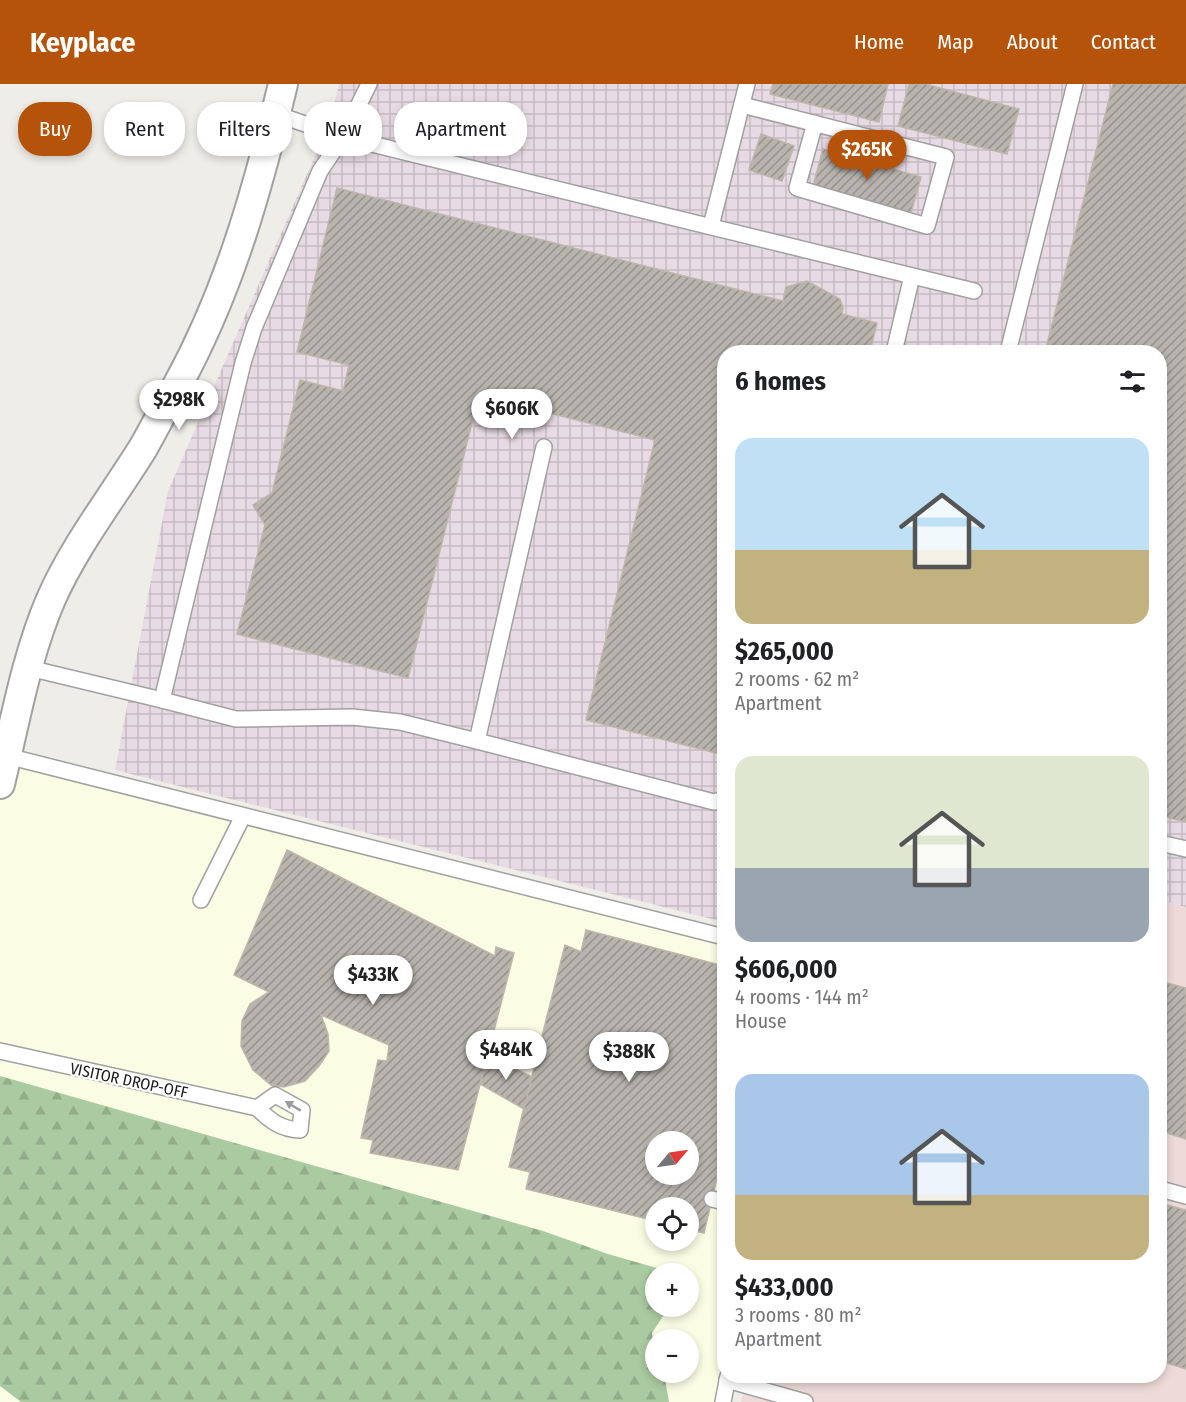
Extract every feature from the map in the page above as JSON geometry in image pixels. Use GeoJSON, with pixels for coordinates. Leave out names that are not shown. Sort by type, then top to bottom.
{"type":"FeatureCollection","features":[{"type":"Feature","properties":{"kind":"street"},"geometry":{"type":"LineString","coordinates":[[279,102],[283,84]]}},
{"type":"Feature","properties":{"kind":"street"},"geometry":{"type":"LineString","coordinates":[[0,783],[29,668],[51,600],[78,546],[143,447],[180,381],[219,296],[250,213],[265,156]]}},
{"type":"Feature","properties":{"kind":"lane"},"geometry":{"type":"LineString","coordinates":[[360,102],[369,84]]}},
{"type":"Feature","properties":{"kind":"lane"},"geometry":{"type":"LineString","coordinates":[[711,226],[747,84]]}},
{"type":"Feature","properties":{"kind":"lane"},"geometry":{"type":"LineString","coordinates":[[1010,345],[1075,84]]}},
{"type":"Feature","properties":{"kind":"lane"},"geometry":{"type":"LineString","coordinates":[[742,105],[814,123],[946,157],[927,226],[797,188],[814,123]]}},
{"type":"Feature","properties":{"kind":"lane"},"geometry":{"type":"LineString","coordinates":[[382,146],[974,291]]}},
{"type":"Feature","properties":{"kind":"lane"},"geometry":{"type":"LineString","coordinates":[[162,700],[245,354],[320,171],[330,156]]}},
{"type":"Feature","properties":{"kind":"lane"},"geometry":{"type":"LineString","coordinates":[[896,345],[912,276]]}},
{"type":"Feature","properties":{"kind":"lane"},"geometry":{"type":"LineString","coordinates":[[477,741],[544,447]]}},
{"type":"Feature","properties":{"kind":"lane"},"geometry":{"type":"LineString","coordinates":[[29,668],[236,719],[352,717],[400,722],[717,801]]}},
{"type":"Feature","properties":{"kind":"lane"},"geometry":{"type":"LineString","coordinates":[[7,756],[717,935]]}},
{"type":"Feature","properties":{"kind":"lane"},"geometry":{"type":"LineString","coordinates":[[201,900],[243,816]]}},
{"type":"Feature","properties":{"kind":"lane"},"geometry":{"type":"LineString","coordinates":[[1167,845],[1186,849]]}},
{"type":"Feature","properties":{"kind":"lane","name":"VISITOR DROP-OFF"},"geometry":{"type":"LineString","coordinates":[[0,1051],[257,1108]]}},
{"type":"Feature","properties":{"kind":"lane"},"geometry":{"type":"LineString","coordinates":[[1167,1191],[1186,1196]]}},
{"type":"Feature","properties":{"kind":"lane"},"geometry":{"type":"LineString","coordinates":[[723,1402],[726,1383]]}},
{"type":"Feature","properties":{"kind":"lane"},"geometry":{"type":"LineString","coordinates":[[743,1383],[805,1402]]}},
{"type":"Feature","properties":{"kind":"shaded area"},"geometry":{"type":"Polygon","coordinates":[[[339,84],[1186,84],[1186,907],[1167,902],[1167,345],[717,345],[717,920],[115,770],[168,491],[315,156],[382,156],[382,102],[334,102],[339,84]]]}},
{"type":"Feature","properties":{"kind":"shaded area"},"geometry":{"type":"Polygon","coordinates":[[[7,756],[717,935],[717,1383],[723,1383],[723,1402],[0,1402],[0,784],[7,756]]]}},
{"type":"Feature","properties":{"kind":"shaded area"},"geometry":{"type":"Polygon","coordinates":[[[1167,902],[1186,907],[1186,1402],[741,1402],[745,1383],[1167,1383],[1167,902]]]}},
{"type":"Feature","properties":{"kind":"green space"},"geometry":{"type":"Polygon","coordinates":[[[0,1076],[543,1231],[645,1265],[645,1317],[662,1317],[655,1329],[645,1329],[645,1383],[666,1383],[669,1402],[21,1402],[0,1386],[0,1076]]]}},
{"type":"Feature","properties":{"kind":"building"},"geometry":{"type":"Polygon","coordinates":[[[773,84],[888,84],[879,122],[770,94],[773,84]]]}},
{"type":"Feature","properties":{"kind":"building"},"geometry":{"type":"Polygon","coordinates":[[[909,84],[925,84],[1019,109],[1007,154],[898,126],[909,84]]]}},
{"type":"Feature","properties":{"kind":"building"},"geometry":{"type":"Polygon","coordinates":[[[1113,84],[1186,84],[1186,822],[1167,818],[1167,345],[1047,345],[1113,84]]]}},
{"type":"Feature","properties":{"kind":"building"},"geometry":{"type":"Polygon","coordinates":[[[761,134],[794,146],[782,181],[749,170],[761,134]]]}},
{"type":"Feature","properties":{"kind":"building"},"geometry":{"type":"Polygon","coordinates":[[[823,149],[921,177],[911,213],[813,186],[823,149]]]}},
{"type":"Feature","properties":{"kind":"building"},"geometry":{"type":"Polygon","coordinates":[[[337,188],[783,301],[786,287],[807,281],[840,299],[842,314],[877,323],[872,345],[717,345],[717,753],[586,720],[655,440],[479,395],[408,678],[237,634],[265,525],[253,505],[272,493],[300,380],[343,391],[349,365],[297,352],[337,188]]]}},
{"type":"Feature","properties":{"kind":"building"},"geometry":{"type":"Polygon","coordinates":[[[287,850],[495,956],[496,947],[514,953],[458,1170],[370,1153],[373,1140],[361,1138],[378,1060],[387,1061],[389,1045],[321,1015],[328,1034],[329,1051],[305,1081],[284,1087],[271,1085],[253,1070],[241,1046],[242,1021],[250,1004],[269,992],[234,975],[287,850]]]}},
{"type":"Feature","properties":{"kind":"building"},"geometry":{"type":"Polygon","coordinates":[[[586,930],[717,964],[717,1178],[704,1233],[699,1232],[699,1197],[645,1197],[645,1218],[526,1189],[530,1172],[509,1167],[565,945],[581,952],[586,930]]]}},
{"type":"Feature","properties":{"kind":"building"},"geometry":{"type":"Polygon","coordinates":[[[1167,983],[1186,988],[1186,1139],[1167,1133],[1167,983]]]}},
{"type":"Feature","properties":{"kind":"building"},"geometry":{"type":"Polygon","coordinates":[[[488,1055],[532,1077],[524,1109],[480,1084],[488,1055]]]}},
{"type":"Feature","properties":{"kind":"building"},"geometry":{"type":"Polygon","coordinates":[[[1167,1205],[1186,1210],[1186,1369],[1167,1363],[1167,1205]]]}}]}
